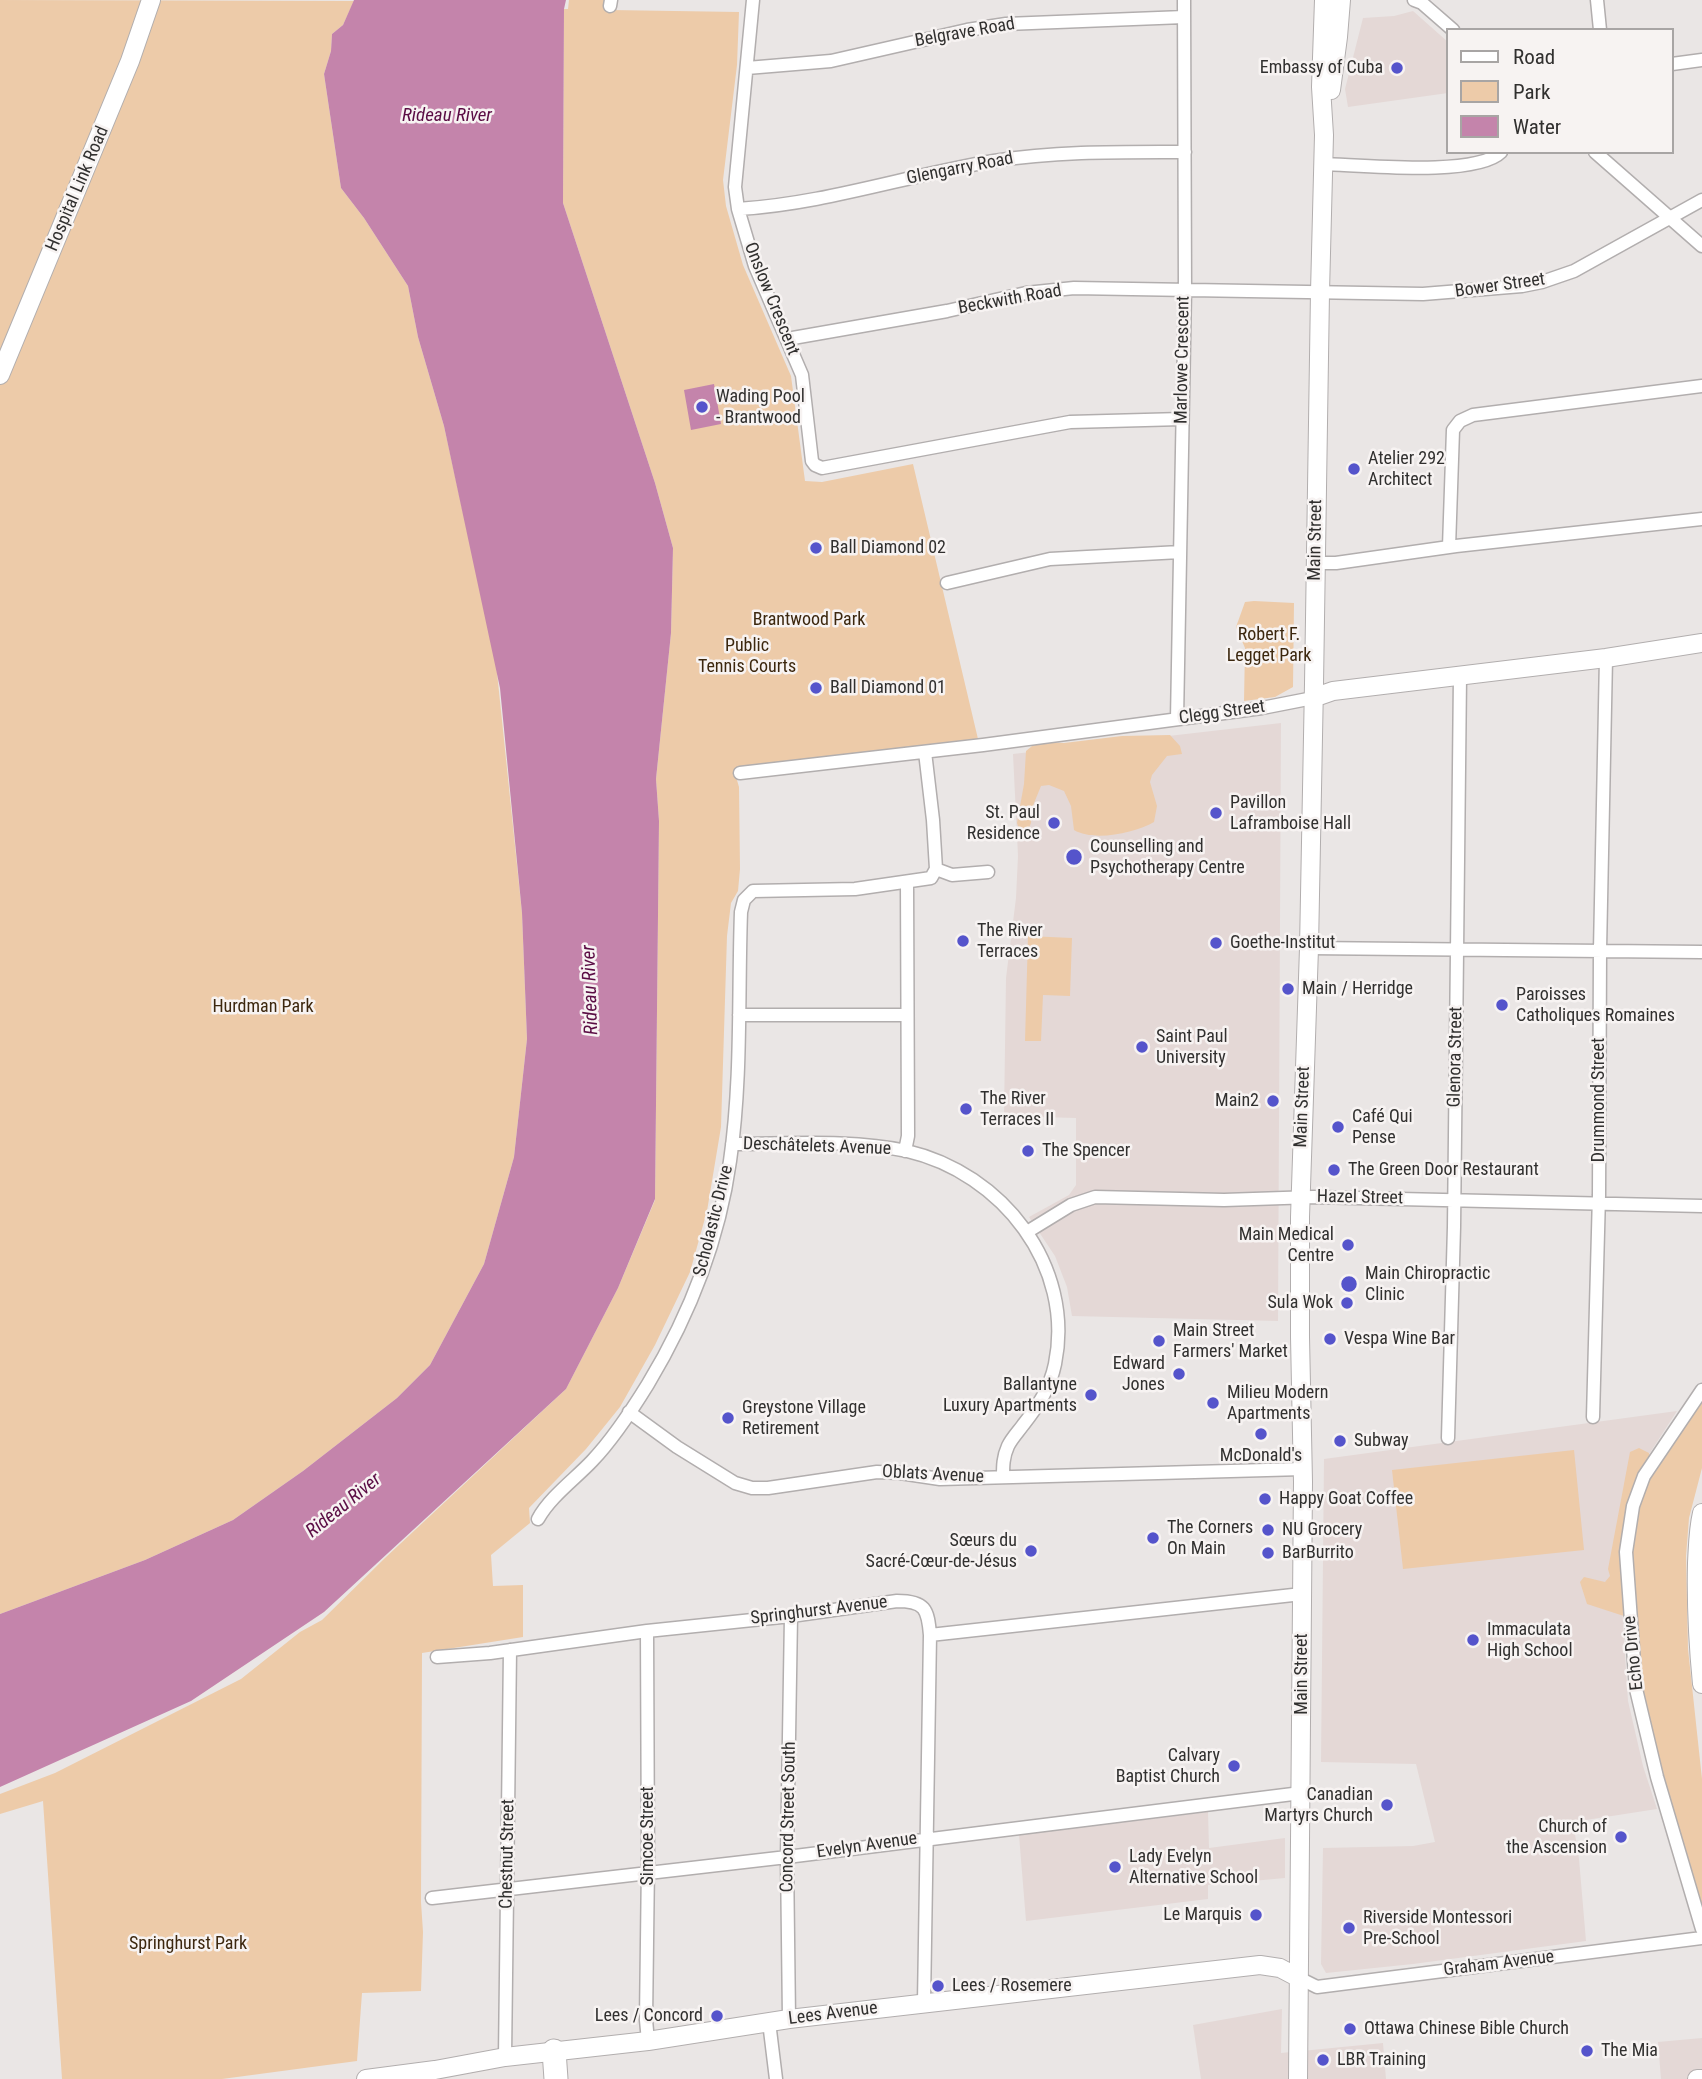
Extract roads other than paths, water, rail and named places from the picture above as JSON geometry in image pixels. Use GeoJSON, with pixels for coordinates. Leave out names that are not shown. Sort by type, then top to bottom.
{"type":"FeatureCollection","features":[{"type":"Feature","properties":{"kind":"highway"},"geometry":{"type":"LineString","coordinates":[[554,2052],[556,2079]]}},
{"type":"Feature","properties":{"kind":"main road","name":"Hospital Link Road"},"geometry":{"type":"LineString","coordinates":[[0,375],[130,61],[151,0]]}},
{"type":"Feature","properties":{"kind":"main road","name":"Main Street"},"geometry":{"type":"LineString","coordinates":[[1298,2079],[1303,1469],[1300,1197],[1314,698],[1324,164],[1321,88],[1324,0]]}},
{"type":"Feature","properties":{"kind":"main road","name":"Main Street"},"geometry":{"type":"LineString","coordinates":[[1324,135],[1341,0]]}},
{"type":"Feature","properties":{"kind":"main road","name":"Clegg Street"},"geometry":{"type":"LineString","coordinates":[[1314,698],[1333,691],[1606,658],[1702,643]]}},
{"type":"Feature","properties":{"kind":"main road"},"geometry":{"type":"LineString","coordinates":[[1702,1513],[1697,1580],[1697,1634],[1702,1684]]}},
{"type":"Feature","properties":{"kind":"main road","name":"Lees Avenue"},"geometry":{"type":"LineString","coordinates":[[366,2079],[505,2057],[648,2041],[789,2019],[1260,1965],[1280,1968],[1298,1978]]}},
{"type":"Feature","properties":{"kind":"street","name":"Onslow Crescent"},"geometry":{"type":"LineString","coordinates":[[753,0],[736,187],[738,209],[755,266],[802,375],[812,461],[815,465],[822,468],[1070,422],[1182,419]]}},
{"type":"Feature","properties":{"kind":"street","name":"Marlowe Crescent"},"geometry":{"type":"LineString","coordinates":[[1177,719],[1185,290],[1184,0]]}},
{"type":"Feature","properties":{"kind":"street"},"geometry":{"type":"LineString","coordinates":[[1415,0],[1451,28]]}},
{"type":"Feature","properties":{"kind":"street"},"geometry":{"type":"LineString","coordinates":[[1597,0],[1601,28]]}},
{"type":"Feature","properties":{"kind":"street","name":"Belgrave Road"},"geometry":{"type":"LineString","coordinates":[[747,68],[831,61],[967,30],[1006,24],[1184,17]]}},
{"type":"Feature","properties":{"kind":"street"},"geometry":{"type":"LineString","coordinates":[[1674,64],[1702,60]]}},
{"type":"Feature","properties":{"kind":"street","name":"Glengarry Road"},"geometry":{"type":"LineString","coordinates":[[738,209],[810,199],[991,162],[1065,152],[1185,152]]}},
{"type":"Feature","properties":{"kind":"street"},"geometry":{"type":"LineString","coordinates":[[1324,164],[1432,168],[1460,166],[1488,160],[1498,154]]}},
{"type":"Feature","properties":{"kind":"street"},"geometry":{"type":"LineString","coordinates":[[1597,154],[1702,246]]}},
{"type":"Feature","properties":{"kind":"street","name":"Bower Street"},"geometry":{"type":"LineString","coordinates":[[1320,292],[1423,294],[1542,282],[1574,271],[1702,200]]}},
{"type":"Feature","properties":{"kind":"street","name":"Beckwith Road"},"geometry":{"type":"LineString","coordinates":[[787,339],[935,313],[1026,293],[1074,289],[1320,292]]}},
{"type":"Feature","properties":{"kind":"street"},"geometry":{"type":"LineString","coordinates":[[1449,547],[1452,430],[1460,421],[1473,415],[1702,386]]}},
{"type":"Feature","properties":{"kind":"street"},"geometry":{"type":"LineString","coordinates":[[1316,564],[1702,519]]}},
{"type":"Feature","properties":{"kind":"street"},"geometry":{"type":"LineString","coordinates":[[947,583],[1050,559],[1180,552]]}},
{"type":"Feature","properties":{"kind":"street","name":"Drummond Street"},"geometry":{"type":"LineString","coordinates":[[1593,1417],[1606,658]]}},
{"type":"Feature","properties":{"kind":"street","name":"Glenora Street"},"geometry":{"type":"LineString","coordinates":[[1448,1438],[1461,676]]}},
{"type":"Feature","properties":{"kind":"street","name":"Clegg Street"},"geometry":{"type":"LineString","coordinates":[[740,774],[1262,708],[1314,698]]}},
{"type":"Feature","properties":{"kind":"street"},"geometry":{"type":"LineString","coordinates":[[905,1151],[908,1136],[907,882],[931,878],[936,869],[926,752]]}},
{"type":"Feature","properties":{"kind":"street"},"geometry":{"type":"LineString","coordinates":[[936,869],[952,875],[988,872]]}},
{"type":"Feature","properties":{"kind":"street","name":"Scholastic Drive"},"geometry":{"type":"LineString","coordinates":[[538,1519],[545,1508],[595,1458],[629,1412],[670,1346],[697,1287],[723,1199],[732,1144],[741,912],[744,900],[753,891],[855,889],[907,882]]}},
{"type":"Feature","properties":{"kind":"street"},"geometry":{"type":"LineString","coordinates":[[1308,948],[1702,952]]}},
{"type":"Feature","properties":{"kind":"street"},"geometry":{"type":"LineString","coordinates":[[739,1015],[907,1015]]}},
{"type":"Feature","properties":{"kind":"street","name":"Deschâtelets Avenue"},"geometry":{"type":"LineString","coordinates":[[732,1144],[855,1145],[905,1151],[939,1162],[974,1181],[1000,1201],[1027,1232],[1047,1269],[1055,1299],[1059,1332],[1050,1381],[1041,1401],[1007,1448],[1003,1461],[1003,1478]]}},
{"type":"Feature","properties":{"kind":"street","name":"Hazel Street"},"geometry":{"type":"LineString","coordinates":[[1027,1232],[1080,1200],[1095,1198],[1224,1200],[1300,1197],[1702,1206]]}},
{"type":"Feature","properties":{"kind":"street","name":"Echo Drive"},"geometry":{"type":"LineString","coordinates":[[1702,1390],[1644,1476],[1633,1506],[1626,1552],[1636,1689],[1657,1777],[1702,1929]]}},
{"type":"Feature","properties":{"kind":"street","name":"Oblats Avenue"},"geometry":{"type":"LineString","coordinates":[[629,1412],[726,1478],[752,1488],[877,1472],[940,1479],[1303,1469]]}},
{"type":"Feature","properties":{"kind":"street"},"geometry":{"type":"LineString","coordinates":[[924,2002],[930,1635],[1302,1594]]}},
{"type":"Feature","properties":{"kind":"street","name":"Springhurst Avenue"},"geometry":{"type":"LineString","coordinates":[[437,1657],[897,1601],[921,1605],[928,1614],[930,1635]]}},
{"type":"Feature","properties":{"kind":"street","name":"Concord Street South"},"geometry":{"type":"LineString","coordinates":[[789,2019],[791,1616]]}},
{"type":"Feature","properties":{"kind":"street","name":"Simcoe Street"},"geometry":{"type":"LineString","coordinates":[[648,1631],[648,2041]]}},
{"type":"Feature","properties":{"kind":"street","name":"Chestnut Street"},"geometry":{"type":"LineString","coordinates":[[505,2057],[510,1650]]}},
{"type":"Feature","properties":{"kind":"street","name":"Evelyn Avenue"},"geometry":{"type":"LineString","coordinates":[[432,1898],[508,1891],[1301,1793]]}},
{"type":"Feature","properties":{"kind":"street","name":"Graham Avenue"},"geometry":{"type":"LineString","coordinates":[[1298,1978],[1317,1987],[1702,1938]]}},
{"type":"Feature","properties":{"kind":"street"},"geometry":{"type":"LineString","coordinates":[[769,2022],[776,2079]]}},
{"type":"Feature","properties":{"kind":"water","name":"Rideau River"},"geometry":{"type":"Polygon","coordinates":[[[354,0],[566,0],[563,203],[655,483],[673,548],[671,633],[656,779],[659,821],[655,1199],[618,1288],[566,1389],[324,1612],[191,1701],[0,1787],[0,1614],[145,1560],[233,1520],[303,1471],[397,1398],[430,1365],[484,1264],[514,1157],[527,1039],[522,913],[500,688],[444,426],[418,337],[408,286],[341,188],[324,74],[331,51],[332,34],[343,25],[354,0]]]}},
{"type":"Feature","properties":{"kind":"water","name":"Wading Pool - Brantwood"},"geometry":{"type":"Polygon","coordinates":[[[714,384],[721,424],[691,430],[684,390],[714,384]]]}},
{"type":"Feature","properties":{"kind":"place","name":"Embassy of Cuba"},"geometry":{"type":"Point","coordinates":[1397,68]}},
{"type":"Feature","properties":{"kind":"place","name":"Wading Pool - Brantwood"},"geometry":{"type":"Point","coordinates":[702,407]}},
{"type":"Feature","properties":{"kind":"place","name":"Atelier 292 Architect"},"geometry":{"type":"Point","coordinates":[1354,469]}},
{"type":"Feature","properties":{"kind":"place","name":"Ball Diamond 02"},"geometry":{"type":"Point","coordinates":[816,548]}},
{"type":"Feature","properties":{"kind":"place","name":"Ball Diamond 01"},"geometry":{"type":"Point","coordinates":[816,688]}},
{"type":"Feature","properties":{"kind":"place","name":"Pavillon Laframboise Hall"},"geometry":{"type":"Point","coordinates":[1216,813]}},
{"type":"Feature","properties":{"kind":"place","name":"St. Paul Residence"},"geometry":{"type":"Point","coordinates":[1054,823]}},
{"type":"Feature","properties":{"kind":"place","name":"Counselling and Psychotherapy Centre"},"geometry":{"type":"Point","coordinates":[1074,857]}},
{"type":"Feature","properties":{"kind":"place","name":"The River Terraces"},"geometry":{"type":"Point","coordinates":[963,941]}},
{"type":"Feature","properties":{"kind":"place","name":"Goethe-Institut"},"geometry":{"type":"Point","coordinates":[1216,943]}},
{"type":"Feature","properties":{"kind":"place","name":"Main / Herridge"},"geometry":{"type":"Point","coordinates":[1288,989]}},
{"type":"Feature","properties":{"kind":"place","name":"Paroisses Catholiques Romaines"},"geometry":{"type":"Point","coordinates":[1502,1005]}},
{"type":"Feature","properties":{"kind":"place","name":"Saint Paul University"},"geometry":{"type":"Point","coordinates":[1142,1047]}},
{"type":"Feature","properties":{"kind":"place","name":"Main2"},"geometry":{"type":"Point","coordinates":[1273,1101]}},
{"type":"Feature","properties":{"kind":"place","name":"The River Terraces II"},"geometry":{"type":"Point","coordinates":[966,1109]}},
{"type":"Feature","properties":{"kind":"place","name":"Café Qui Pense"},"geometry":{"type":"Point","coordinates":[1338,1127]}},
{"type":"Feature","properties":{"kind":"place","name":"The Spencer"},"geometry":{"type":"Point","coordinates":[1028,1151]}},
{"type":"Feature","properties":{"kind":"place","name":"The Green Door Restaurant"},"geometry":{"type":"Point","coordinates":[1334,1170]}},
{"type":"Feature","properties":{"kind":"place","name":"Main Medical Centre"},"geometry":{"type":"Point","coordinates":[1348,1245]}},
{"type":"Feature","properties":{"kind":"place","name":"Main Chiropractic Clinic"},"geometry":{"type":"Point","coordinates":[1349,1284]}},
{"type":"Feature","properties":{"kind":"place","name":"Sula Wok"},"geometry":{"type":"Point","coordinates":[1347,1303]}},
{"type":"Feature","properties":{"kind":"place","name":"Vespa Wine Bar"},"geometry":{"type":"Point","coordinates":[1330,1339]}},
{"type":"Feature","properties":{"kind":"place","name":"Main Street Farmers' Market"},"geometry":{"type":"Point","coordinates":[1159,1341]}},
{"type":"Feature","properties":{"kind":"place","name":"Edward Jones"},"geometry":{"type":"Point","coordinates":[1179,1374]}},
{"type":"Feature","properties":{"kind":"place","name":"Ballantyne Luxury Apartments"},"geometry":{"type":"Point","coordinates":[1091,1395]}},
{"type":"Feature","properties":{"kind":"place","name":"Milieu Modern Apartments"},"geometry":{"type":"Point","coordinates":[1213,1403]}},
{"type":"Feature","properties":{"kind":"place","name":"Greystone Village Retirement"},"geometry":{"type":"Point","coordinates":[728,1418]}},
{"type":"Feature","properties":{"kind":"place","name":"McDonald's"},"geometry":{"type":"Point","coordinates":[1261,1434]}},
{"type":"Feature","properties":{"kind":"place","name":"Subway"},"geometry":{"type":"Point","coordinates":[1340,1441]}},
{"type":"Feature","properties":{"kind":"place","name":"Happy Goat Coffee"},"geometry":{"type":"Point","coordinates":[1265,1499]}},
{"type":"Feature","properties":{"kind":"place","name":"NU Grocery"},"geometry":{"type":"Point","coordinates":[1268,1530]}},
{"type":"Feature","properties":{"kind":"place","name":"The Corners On Main"},"geometry":{"type":"Point","coordinates":[1153,1538]}},
{"type":"Feature","properties":{"kind":"place","name":"Sœurs du Sacré-Cœur-de-Jésus"},"geometry":{"type":"Point","coordinates":[1031,1551]}},
{"type":"Feature","properties":{"kind":"place","name":"BarBurrito"},"geometry":{"type":"Point","coordinates":[1268,1553]}},
{"type":"Feature","properties":{"kind":"place","name":"Immaculata High School"},"geometry":{"type":"Point","coordinates":[1473,1640]}},
{"type":"Feature","properties":{"kind":"place","name":"Calvary Baptist Church"},"geometry":{"type":"Point","coordinates":[1234,1766]}},
{"type":"Feature","properties":{"kind":"place","name":"Canadian Martyrs Church"},"geometry":{"type":"Point","coordinates":[1387,1805]}},
{"type":"Feature","properties":{"kind":"place","name":"Church of the Ascension"},"geometry":{"type":"Point","coordinates":[1621,1837]}},
{"type":"Feature","properties":{"kind":"place","name":"Lady Evelyn Alternative School"},"geometry":{"type":"Point","coordinates":[1115,1867]}},
{"type":"Feature","properties":{"kind":"place","name":"Le Marquis"},"geometry":{"type":"Point","coordinates":[1256,1915]}},
{"type":"Feature","properties":{"kind":"place","name":"Riverside Montessori Pre-School"},"geometry":{"type":"Point","coordinates":[1349,1928]}},
{"type":"Feature","properties":{"kind":"place","name":"Lees / Rosemere"},"geometry":{"type":"Point","coordinates":[938,1986]}},
{"type":"Feature","properties":{"kind":"place","name":"Lees / Concord"},"geometry":{"type":"Point","coordinates":[717,2016]}},
{"type":"Feature","properties":{"kind":"place","name":"Ottawa Chinese Bible Church"},"geometry":{"type":"Point","coordinates":[1350,2029]}},
{"type":"Feature","properties":{"kind":"place","name":"The Mia"},"geometry":{"type":"Point","coordinates":[1587,2051]}},
{"type":"Feature","properties":{"kind":"place","name":"LBR Training"},"geometry":{"type":"Point","coordinates":[1323,2060]}},
{"type":"Feature","properties":{"kind":"park label","name":"Brantwood Park"},"geometry":{"type":"Point","coordinates":[809,620]}},
{"type":"Feature","properties":{"kind":"park label","name":"Robert F. Legget Park"},"geometry":{"type":"Point","coordinates":[1269,645]}},
{"type":"Feature","properties":{"kind":"park label","name":"Public Tennis Courts"},"geometry":{"type":"Point","coordinates":[747,656]}},
{"type":"Feature","properties":{"kind":"park label","name":"Hurdman Park"},"geometry":{"type":"Point","coordinates":[263,1007]}},
{"type":"Feature","properties":{"kind":"park label","name":"Springhurst Park"},"geometry":{"type":"Point","coordinates":[188,1944]}}]}
